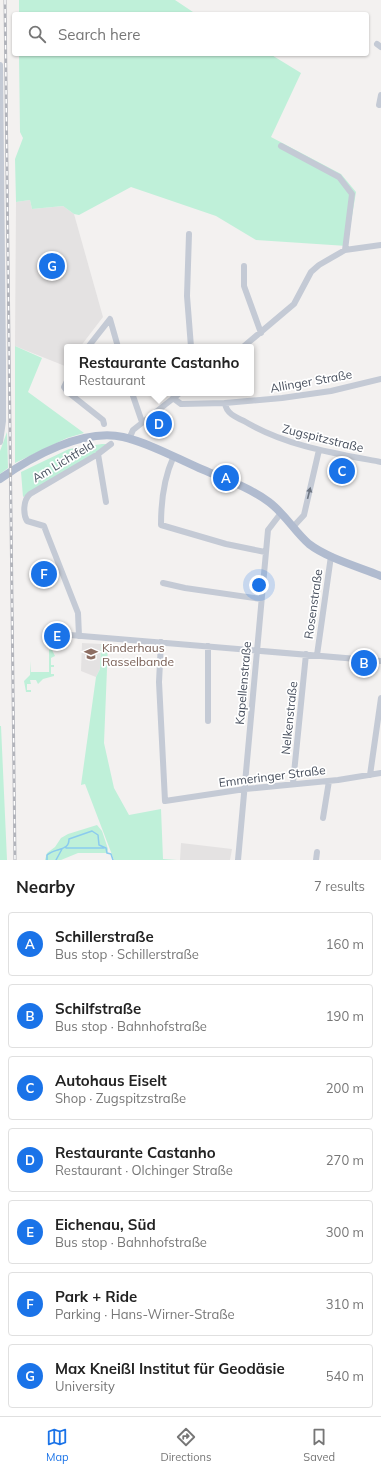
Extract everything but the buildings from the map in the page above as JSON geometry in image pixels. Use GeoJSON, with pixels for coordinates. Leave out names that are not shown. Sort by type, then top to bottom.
{"type":"FeatureCollection","features":[{"type":"Feature","properties":{"kind":"main road"},"geometry":{"type":"LineString","coordinates":[[0,480],[30,460],[51,450],[94,437],[111,436],[129,439],[259,496],[281,513],[309,544],[331,556],[381,576]]}},
{"type":"Feature","properties":{"kind":"street"},"geometry":{"type":"LineString","coordinates":[[0,64],[4,361],[3,421],[0,442]]}},
{"type":"Feature","properties":{"kind":"street"},"geometry":{"type":"LineString","coordinates":[[379,105],[381,96]]}},
{"type":"Feature","properties":{"kind":"street"},"geometry":{"type":"LineString","coordinates":[[281,146],[339,177],[352,194],[345,250]]}},
{"type":"Feature","properties":{"kind":"street"},"geometry":{"type":"LineString","coordinates":[[189,234],[187,296],[191,344]]}},
{"type":"Feature","properties":{"kind":"street"},"geometry":{"type":"LineString","coordinates":[[247,344],[262,333],[294,304],[315,268],[345,250],[381,245]]}},
{"type":"Feature","properties":{"kind":"street"},"geometry":{"type":"LineString","coordinates":[[244,266],[244,286],[262,333]]}},
{"type":"Feature","properties":{"kind":"street"},"geometry":{"type":"LineString","coordinates":[[90,344],[110,319],[117,344]]}},
{"type":"Feature","properties":{"kind":"street","name":"Allinger Straße"},"geometry":{"type":"LineString","coordinates":[[174,398],[181,404],[225,403],[309,395],[381,379]]}},
{"type":"Feature","properties":{"kind":"street"},"geometry":{"type":"LineString","coordinates":[[73,396],[103,420],[104,424]]}},
{"type":"Feature","properties":{"kind":"street"},"geometry":{"type":"LineString","coordinates":[[133,396],[142,422]]}},
{"type":"Feature","properties":{"kind":"street"},"geometry":{"type":"LineString","coordinates":[[129,439],[133,430],[176,396]]}},
{"type":"Feature","properties":{"kind":"street","name":"Zugspitzstraße"},"geometry":{"type":"LineString","coordinates":[[225,403],[229,412],[261,431],[295,444],[381,462]]}},
{"type":"Feature","properties":{"kind":"street","name":"Am Lichtfeld"},"geometry":{"type":"LineString","coordinates":[[79,636],[78,613],[44,526],[31,523],[24,517],[27,497],[98,454],[111,444]]}},
{"type":"Feature","properties":{"kind":"street"},"geometry":{"type":"LineString","coordinates":[[293,527],[304,515],[319,450]]}},
{"type":"Feature","properties":{"kind":"street"},"geometry":{"type":"LineString","coordinates":[[98,454],[106,502]]}},
{"type":"Feature","properties":{"kind":"street"},"geometry":{"type":"LineString","coordinates":[[173,458],[168,472],[164,493],[161,525],[226,544],[265,552]]}},
{"type":"Feature","properties":{"kind":"street","name":"Kapellenstraße"},"geometry":{"type":"LineString","coordinates":[[238,860],[258,651],[265,552],[268,530],[281,513]]}},
{"type":"Feature","properties":{"kind":"street","name":"Rosenstraße"},"geometry":{"type":"LineString","coordinates":[[317,655],[331,556]]}},
{"type":"Feature","properties":{"kind":"street"},"geometry":{"type":"LineString","coordinates":[[163,583],[188,589],[261,599]]}},
{"type":"Feature","properties":{"kind":"street"},"geometry":{"type":"LineString","coordinates":[[70,635],[381,661]]}},
{"type":"Feature","properties":{"kind":"street","name":"Emmeringer Straße"},"geometry":{"type":"LineString","coordinates":[[161,642],[159,682],[165,801],[245,789],[293,783],[329,781],[381,773]]}},
{"type":"Feature","properties":{"kind":"street"},"geometry":{"type":"LineString","coordinates":[[208,646],[208,721]]}},
{"type":"Feature","properties":{"kind":"street","name":"Nelkenstraße"},"geometry":{"type":"LineString","coordinates":[[293,783],[306,654]]}},
{"type":"Feature","properties":{"kind":"street"},"geometry":{"type":"LineString","coordinates":[[370,775],[381,698]]}},
{"type":"Feature","properties":{"kind":"street"},"geometry":{"type":"LineString","coordinates":[[323,818],[329,781]]}},
{"type":"Feature","properties":{"kind":"street"},"geometry":{"type":"LineString","coordinates":[[316,860],[317,852]]}},
{"type":"Feature","properties":{"kind":"shaded area"},"geometry":{"type":"Polygon","coordinates":[[[30,200],[32,209],[63,206],[74,214],[103,317],[82,344],[64,344],[64,366],[15,346],[16,202],[30,200]]]}},
{"type":"Feature","properties":{"kind":"shaded area","name":"Kinderhaus Rasselbande"},"geometry":{"type":"Polygon","coordinates":[[[82,643],[101,644],[100,669],[96,677],[81,671],[82,643]]]}},
{"type":"Feature","properties":{"kind":"shaded area"},"geometry":{"type":"Polygon","coordinates":[[[181,843],[232,849],[230,860],[180,860],[181,843]]]}},
{"type":"Feature","properties":{"kind":"green space"},"geometry":{"type":"Polygon","coordinates":[[[19,0],[175,0],[193,12],[19,12],[19,0]]]}},
{"type":"Feature","properties":{"kind":"green space"},"geometry":{"type":"Polygon","coordinates":[[[19,56],[273,56],[301,73],[271,137],[341,174],[356,192],[347,246],[256,240],[216,216],[131,187],[79,215],[74,214],[63,206],[32,209],[30,200],[16,202],[15,159],[23,138],[20,132],[19,56]]]}},
{"type":"Feature","properties":{"kind":"green space"},"geometry":{"type":"Polygon","coordinates":[[[15,346],[42,358],[28,392],[84,433],[67,438],[15,463],[15,346]]]}},
{"type":"Feature","properties":{"kind":"green space"},"geometry":{"type":"Polygon","coordinates":[[[7,432],[8,468],[0,474],[0,451],[7,432]]]}},
{"type":"Feature","properties":{"kind":"green space"},"geometry":{"type":"Polygon","coordinates":[[[106,444],[105,447],[23,497],[21,472],[69,449],[106,444]]]}},
{"type":"Feature","properties":{"kind":"green space"},"geometry":{"type":"Polygon","coordinates":[[[101,644],[108,644],[104,743],[114,788],[129,815],[161,809],[163,859],[177,860],[114,860],[85,784],[81,785],[96,677],[100,669],[101,644]]]}},
{"type":"Feature","properties":{"kind":"green space"},"geometry":{"type":"Polygon","coordinates":[[[49,650],[52,650],[55,656],[51,658],[51,665],[54,665],[54,667],[51,667],[51,674],[54,674],[54,676],[43,679],[38,684],[36,680],[30,680],[31,684],[27,684],[27,690],[31,690],[31,692],[26,692],[24,681],[30,675],[31,661],[31,672],[49,672],[49,650]]]}},
{"type":"Feature","properties":{"kind":"green space"},"geometry":{"type":"Polygon","coordinates":[[[1,726],[7,860],[0,860],[1,726]]]}},
{"type":"Feature","properties":{"kind":"green space"},"geometry":{"type":"Polygon","coordinates":[[[97,825],[102,831],[108,849],[107,853],[78,853],[61,860],[45,860],[47,853],[55,847],[61,838],[68,834],[97,825]]]}},
{"type":"Feature","properties":{"kind":"waterway"},"geometry":{"type":"LineString","coordinates":[[47,860],[47,855],[67,846],[69,839],[92,831],[98,835],[99,845],[106,848],[107,853],[111,854],[113,860]]}},
{"type":"Feature","properties":{"kind":"waterway"},"geometry":{"type":"LineString","coordinates":[[66,848],[104,848]]}},
{"type":"Feature","properties":{"kind":"waterway"},"geometry":{"type":"LineString","coordinates":[[56,860],[62,849]]}},
{"type":"Feature","properties":{"kind":"railway"},"geometry":{"type":"LineString","coordinates":[[5,0],[15,860]]}},
{"type":"Feature","properties":{"kind":"place","name":"Max Kneißl Institut für Geodäsie"},"geometry":{"type":"Point","coordinates":[52,266]}},
{"type":"Feature","properties":{"kind":"place","name":"Restaurante Castanho"},"geometry":{"type":"Point","coordinates":[159,424]}},
{"type":"Feature","properties":{"kind":"place","name":"Autohaus Eiselt"},"geometry":{"type":"Point","coordinates":[342,471]}},
{"type":"Feature","properties":{"kind":"place","name":"Schillerstraße"},"geometry":{"type":"Point","coordinates":[226,478]}},
{"type":"Feature","properties":{"kind":"place","name":"Park + Ride"},"geometry":{"type":"Point","coordinates":[44,574]}},
{"type":"Feature","properties":{"kind":"place","name":"Eichenau, Süd"},"geometry":{"type":"Point","coordinates":[57,636]}},
{"type":"Feature","properties":{"kind":"place","name":"Kinderhaus Rasselbande"},"geometry":{"type":"Point","coordinates":[91,654]}},
{"type":"Feature","properties":{"kind":"place","name":"Schilfstraße"},"geometry":{"type":"Point","coordinates":[364,663]}}]}
